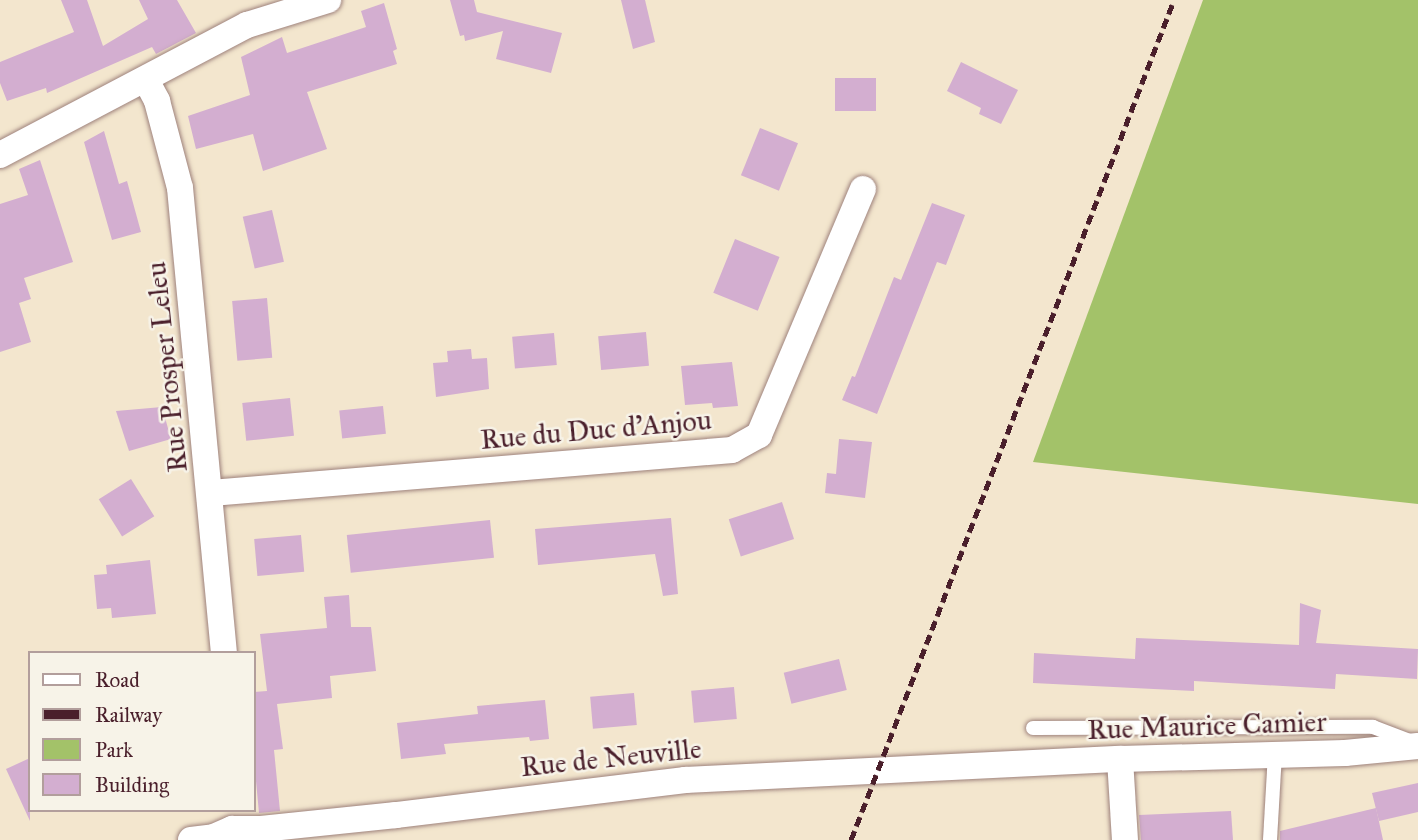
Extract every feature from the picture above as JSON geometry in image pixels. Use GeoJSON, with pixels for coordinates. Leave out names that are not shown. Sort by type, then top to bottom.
{"type":"FeatureCollection","features":[{"type":"Feature","properties":{"kind":"street"},"geometry":{"type":"LineString","coordinates":[[0,155],[247,25],[328,0]]}},
{"type":"Feature","properties":{"kind":"street","name":"Rue Prosper Leleu"},"geometry":{"type":"LineString","coordinates":[[146,80],[157,101],[180,188],[211,493],[224,651]]}},
{"type":"Feature","properties":{"kind":"street","name":"Rue du Duc d'Anjou"},"geometry":{"type":"LineString","coordinates":[[211,493],[732,450],[760,435],[863,189]]}},
{"type":"Feature","properties":{"kind":"street","name":"Rue Maurice Camier"},"geometry":{"type":"LineString","coordinates":[[997,766],[1345,753],[1418,745]]}},
{"type":"Feature","properties":{"kind":"street"},"geometry":{"type":"LineString","coordinates":[[1120,760],[1125,840]]}},
{"type":"Feature","properties":{"kind":"street","name":"Rue de Neuville"},"geometry":{"type":"LineString","coordinates":[[191,840],[214,837],[234,819],[261,829],[685,780],[997,766]]}},
{"type":"Feature","properties":{"kind":"lane"},"geometry":{"type":"LineString","coordinates":[[1033,728],[1373,727],[1418,745]]}},
{"type":"Feature","properties":{"kind":"lane"},"geometry":{"type":"LineString","coordinates":[[1270,840],[1275,754]]}},
{"type":"Feature","properties":{"kind":"green space"},"geometry":{"type":"Polygon","coordinates":[[[1203,0],[1418,0],[1418,504],[1033,462],[1203,0]]]}},
{"type":"Feature","properties":{"kind":"building"},"geometry":{"type":"Polygon","coordinates":[[[61,0],[87,0],[103,46],[148,19],[139,0],[177,0],[196,33],[156,54],[152,47],[47,93],[46,88],[7,101],[0,83],[0,62],[74,32],[61,0]]]}},
{"type":"Feature","properties":{"kind":"building"},"geometry":{"type":"Polygon","coordinates":[[[450,0],[474,0],[477,12],[562,33],[551,73],[496,59],[503,31],[465,41],[464,35],[460,36],[450,0]]]}},
{"type":"Feature","properties":{"kind":"building"},"geometry":{"type":"Polygon","coordinates":[[[621,0],[645,0],[655,42],[633,49],[621,0]]]}},
{"type":"Feature","properties":{"kind":"building"},"geometry":{"type":"Polygon","coordinates":[[[384,3],[397,49],[393,51],[397,64],[307,92],[327,149],[263,171],[253,134],[196,149],[188,116],[250,95],[241,57],[282,37],[287,53],[366,27],[361,11],[384,3]]]}},
{"type":"Feature","properties":{"kind":"building"},"geometry":{"type":"Polygon","coordinates":[[[961,62],[1018,90],[1001,124],[979,114],[981,108],[947,91],[961,62]]]}},
{"type":"Feature","properties":{"kind":"building"},"geometry":{"type":"Polygon","coordinates":[[[835,78],[876,78],[876,111],[835,111],[835,78]]]}},
{"type":"Feature","properties":{"kind":"building"},"geometry":{"type":"Polygon","coordinates":[[[760,128],[798,143],[779,191],[741,175],[760,128]]]}},
{"type":"Feature","properties":{"kind":"building"},"geometry":{"type":"Polygon","coordinates":[[[104,131],[119,184],[127,181],[141,232],[112,240],[84,142],[104,131]]]}},
{"type":"Feature","properties":{"kind":"building"},"geometry":{"type":"Polygon","coordinates":[[[40,160],[73,262],[24,278],[31,299],[19,303],[31,342],[0,352],[0,204],[28,195],[19,169],[40,160]]]}},
{"type":"Feature","properties":{"kind":"building"},"geometry":{"type":"Polygon","coordinates":[[[932,203],[965,215],[946,265],[937,262],[877,414],[842,400],[852,376],[855,377],[894,277],[901,280],[932,203]]]}},
{"type":"Feature","properties":{"kind":"building"},"geometry":{"type":"Polygon","coordinates":[[[272,210],[284,262],[255,268],[243,217],[272,210]]]}},
{"type":"Feature","properties":{"kind":"building"},"geometry":{"type":"Polygon","coordinates":[[[735,239],[780,257],[758,311],[713,293],[735,239]]]}},
{"type":"Feature","properties":{"kind":"building"},"geometry":{"type":"Polygon","coordinates":[[[267,298],[272,358],[237,361],[232,301],[267,298]]]}},
{"type":"Feature","properties":{"kind":"building"},"geometry":{"type":"Polygon","coordinates":[[[646,332],[649,366],[601,370],[598,336],[646,332]]]}},
{"type":"Feature","properties":{"kind":"building"},"geometry":{"type":"Polygon","coordinates":[[[554,333],[557,365],[515,369],[512,337],[554,333]]]}},
{"type":"Feature","properties":{"kind":"building"},"geometry":{"type":"Polygon","coordinates":[[[471,349],[472,359],[487,358],[489,389],[436,397],[433,363],[448,362],[447,351],[471,349]]]}},
{"type":"Feature","properties":{"kind":"building"},"geometry":{"type":"Polygon","coordinates":[[[732,362],[738,406],[713,408],[712,403],[685,405],[681,366],[732,362]]]}},
{"type":"Feature","properties":{"kind":"building"},"geometry":{"type":"Polygon","coordinates":[[[290,398],[294,436],[246,441],[242,403],[290,398]]]}},
{"type":"Feature","properties":{"kind":"building"},"geometry":{"type":"Polygon","coordinates":[[[383,406],[386,434],[342,438],[339,411],[383,406]]]}},
{"type":"Feature","properties":{"kind":"building"},"geometry":{"type":"Polygon","coordinates":[[[162,407],[171,439],[129,451],[116,411],[162,407]]]}},
{"type":"Feature","properties":{"kind":"building"},"geometry":{"type":"Polygon","coordinates":[[[839,439],[872,442],[865,498],[825,493],[827,473],[836,474],[839,439]]]}},
{"type":"Feature","properties":{"kind":"building"},"geometry":{"type":"Polygon","coordinates":[[[131,479],[154,516],[122,536],[99,499],[131,479]]]}},
{"type":"Feature","properties":{"kind":"building"},"geometry":{"type":"Polygon","coordinates":[[[782,502],[794,539],[741,556],[729,519],[782,502]]]}},
{"type":"Feature","properties":{"kind":"building"},"geometry":{"type":"Polygon","coordinates":[[[671,518],[678,594],[663,596],[655,554],[538,565],[535,529],[671,518]]]}},
{"type":"Feature","properties":{"kind":"building"},"geometry":{"type":"Polygon","coordinates":[[[490,520],[494,558],[351,573],[347,535],[490,520]]]}},
{"type":"Feature","properties":{"kind":"building"},"geometry":{"type":"Polygon","coordinates":[[[301,535],[304,572],[257,576],[254,539],[301,535]]]}},
{"type":"Feature","properties":{"kind":"building"},"geometry":{"type":"Polygon","coordinates":[[[150,560],[156,614],[112,618],[111,608],[97,609],[94,575],[107,574],[106,565],[150,560]]]}},
{"type":"Feature","properties":{"kind":"building"},"geometry":{"type":"Polygon","coordinates":[[[349,595],[351,627],[371,627],[376,671],[330,676],[332,698],[277,704],[283,749],[274,750],[280,811],[259,813],[256,781],[256,692],[267,691],[260,634],[327,628],[324,597],[349,595]]]}},
{"type":"Feature","properties":{"kind":"building"},"geometry":{"type":"Polygon","coordinates":[[[1300,603],[1321,610],[1316,643],[1418,649],[1417,679],[1336,674],[1335,689],[1194,681],[1194,691],[1033,683],[1034,653],[1135,659],[1136,638],[1299,645],[1300,603]]]}},
{"type":"Feature","properties":{"kind":"building"},"geometry":{"type":"Polygon","coordinates":[[[839,659],[847,690],[791,704],[784,673],[839,659]]]}},
{"type":"Feature","properties":{"kind":"building"},"geometry":{"type":"Polygon","coordinates":[[[734,687],[737,719],[694,723],[691,691],[734,687]]]}},
{"type":"Feature","properties":{"kind":"building"},"geometry":{"type":"Polygon","coordinates":[[[634,693],[637,725],[593,729],[590,697],[634,693]]]}},
{"type":"Feature","properties":{"kind":"building"},"geometry":{"type":"Polygon","coordinates":[[[545,700],[549,739],[530,741],[529,737],[444,744],[446,754],[401,759],[397,723],[478,714],[477,706],[545,700]]]}},
{"type":"Feature","properties":{"kind":"building"},"geometry":{"type":"Polygon","coordinates":[[[28,759],[30,821],[6,769],[28,759]]]}},
{"type":"Feature","properties":{"kind":"building"},"geometry":{"type":"Polygon","coordinates":[[[1418,783],[1418,812],[1379,821],[1372,793],[1418,783]]]}},
{"type":"Feature","properties":{"kind":"building"},"geometry":{"type":"Polygon","coordinates":[[[1376,808],[1383,840],[1280,840],[1280,831],[1376,808]]]}},
{"type":"Feature","properties":{"kind":"building"},"geometry":{"type":"Polygon","coordinates":[[[1231,811],[1233,840],[1141,840],[1139,815],[1231,811]]]}},
{"type":"Feature","properties":{"kind":"railway"},"geometry":{"type":"LineString","coordinates":[[851,840],[1174,0]]}}]}
